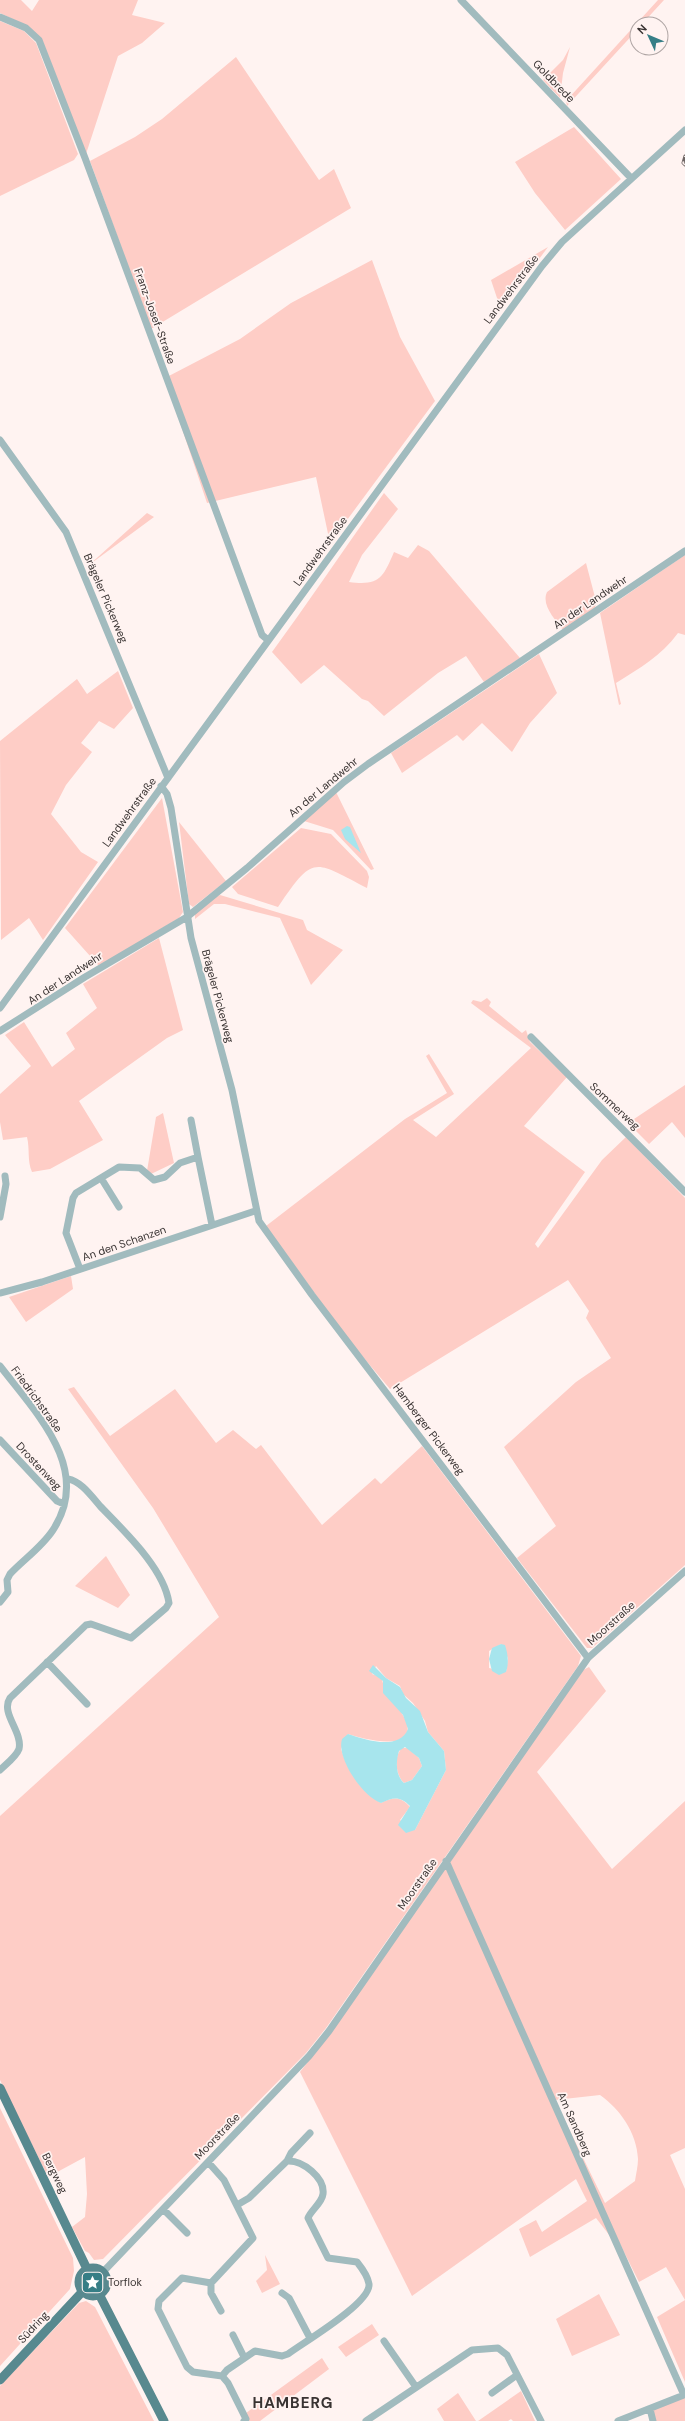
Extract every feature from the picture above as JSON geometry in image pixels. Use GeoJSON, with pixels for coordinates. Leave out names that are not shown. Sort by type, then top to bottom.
{"type":"FeatureCollection","features":[{"type":"Feature","properties":{"kind":"main road","name":"Bergweg"},"geometry":{"type":"LineString","coordinates":[[0,2088],[87,2270]]}},
{"type":"Feature","properties":{"kind":"main road"},"geometry":{"type":"LineString","coordinates":[[96,2268],[103,2272],[106,2279],[106,2285],[99,2294],[90,2295],[83,2291],[79,2280],[87,2270],[96,2268]]}},
{"type":"Feature","properties":{"kind":"main road","name":"Südring"},"geometry":{"type":"LineString","coordinates":[[0,2380],[83,2291]]}},
{"type":"Feature","properties":{"kind":"main road"},"geometry":{"type":"LineString","coordinates":[[99,2294],[164,2421]]}},
{"type":"Feature","properties":{"kind":"street","name":"Goldbrede"},"geometry":{"type":"LineString","coordinates":[[461,0],[631,178]]}},
{"type":"Feature","properties":{"kind":"street","name":"Franz-Josef-Straße"},"geometry":{"type":"LineString","coordinates":[[0,17],[26,28],[39,40],[85,158],[262,635],[268,640]]}},
{"type":"Feature","properties":{"kind":"street","name":"Landwehrstraße"},"geometry":{"type":"LineString","coordinates":[[0,1008],[542,266],[562,242],[685,130]]}},
{"type":"Feature","properties":{"kind":"street","name":"Brägeler Pickerweg"},"geometry":{"type":"LineString","coordinates":[[0,440],[66,532],[168,778]]}},
{"type":"Feature","properties":{"kind":"street","name":"An der Landwehr"},"geometry":{"type":"LineString","coordinates":[[0,1031],[85,977],[187,917],[247,868],[344,782],[368,764],[685,551]]}},
{"type":"Feature","properties":{"kind":"street","name":"Brägeler Pickerweg"},"geometry":{"type":"LineString","coordinates":[[162,786],[167,794],[171,808],[187,917],[232,1090],[255,1211]]}},
{"type":"Feature","properties":{"kind":"street","name":"Sommerweg"},"geometry":{"type":"LineString","coordinates":[[531,1037],[685,1192]]}},
{"type":"Feature","properties":{"kind":"street"},"geometry":{"type":"LineString","coordinates":[[191,1120],[212,1224]]}},
{"type":"Feature","properties":{"kind":"street"},"geometry":{"type":"LineString","coordinates":[[80,1269],[66,1233],[73,1198],[81,1190],[119,1167],[127,1166],[140,1168],[154,1180],[160,1180],[180,1163],[198,1157]]}},
{"type":"Feature","properties":{"kind":"street"},"geometry":{"type":"LineString","coordinates":[[0,1216],[6,1176]]}},
{"type":"Feature","properties":{"kind":"street"},"geometry":{"type":"LineString","coordinates":[[101,1178],[119,1207]]}},
{"type":"Feature","properties":{"kind":"street","name":"An den Schanzen"},"geometry":{"type":"LineString","coordinates":[[0,1293],[80,1269],[255,1211]]}},
{"type":"Feature","properties":{"kind":"street","name":"Hamberger Pickerweg"},"geometry":{"type":"LineString","coordinates":[[255,1211],[265,1232],[588,1658]]}},
{"type":"Feature","properties":{"kind":"street","name":"Friedrichstraße"},"geometry":{"type":"LineString","coordinates":[[0,1366],[49,1432],[62,1459],[68,1479]]}},
{"type":"Feature","properties":{"kind":"street","name":"Drostenweg"},"geometry":{"type":"LineString","coordinates":[[0,1440],[57,1501],[64,1504]]}},
{"type":"Feature","properties":{"kind":"street"},"geometry":{"type":"LineString","coordinates":[[0,1602],[8,1592],[3,1579],[10,1574],[53,1530],[68,1491],[68,1479],[73,1480],[85,1490],[129,1535],[144,1553],[161,1582],[168,1597],[169,1603],[166,1608],[131,1638],[86,1624],[7,1702],[19,1748],[15,1755],[0,1770]]}},
{"type":"Feature","properties":{"kind":"street","name":"Moorstraße"},"geometry":{"type":"LineString","coordinates":[[103,2272],[296,2070],[324,2037],[588,1658],[685,1571]]}},
{"type":"Feature","properties":{"kind":"street"},"geometry":{"type":"LineString","coordinates":[[48,1662],[87,1704]]}},
{"type":"Feature","properties":{"kind":"street","name":"Am Sandberg"},"geometry":{"type":"LineString","coordinates":[[446,1861],[684,2395]]}},
{"type":"Feature","properties":{"kind":"street"},"geometry":{"type":"LineString","coordinates":[[237,2205],[249,2198],[287,2161],[291,2153],[310,2133]]}},
{"type":"Feature","properties":{"kind":"street"},"geometry":{"type":"LineString","coordinates":[[211,2283],[182,2278],[159,2301],[158,2309],[189,2371],[214,2376],[222,2376],[244,2357],[259,2350],[285,2356],[359,2302],[368,2290],[369,2283],[357,2262],[332,2259],[325,2255],[308,2218],[321,2199],[323,2191],[311,2169],[287,2161]]}},
{"type":"Feature","properties":{"kind":"street"},"geometry":{"type":"LineString","coordinates":[[208,2162],[224,2180],[253,2238],[211,2283],[211,2293],[220,2311]]}},
{"type":"Feature","properties":{"kind":"street"},"geometry":{"type":"LineString","coordinates":[[163,2209],[187,2233]]}},
{"type":"Feature","properties":{"kind":"street"},"geometry":{"type":"LineString","coordinates":[[282,2293],[289,2298],[310,2338]]}},
{"type":"Feature","properties":{"kind":"street"},"geometry":{"type":"LineString","coordinates":[[232,2335],[244,2357]]}},
{"type":"Feature","properties":{"kind":"street"},"geometry":{"type":"LineString","coordinates":[[384,2341],[416,2387]]}},
{"type":"Feature","properties":{"kind":"street"},"geometry":{"type":"LineString","coordinates":[[366,2421],[477,2348],[501,2348],[517,2374],[541,2421]]}},
{"type":"Feature","properties":{"kind":"street"},"geometry":{"type":"LineString","coordinates":[[492,2393],[517,2374]]}},
{"type":"Feature","properties":{"kind":"street"},"geometry":{"type":"LineString","coordinates":[[222,2376],[228,2383],[246,2420]]}},
{"type":"Feature","properties":{"kind":"street"},"geometry":{"type":"LineString","coordinates":[[618,2421],[684,2395]]}},
{"type":"Feature","properties":{"kind":"street"},"geometry":{"type":"LineString","coordinates":[[650,2409],[653,2421]]}},
{"type":"Feature","properties":{"kind":"shaded area"},"geometry":{"type":"Polygon","coordinates":[[[0,0],[21,0],[32,11],[39,0],[138,0],[132,15],[165,23],[142,43],[118,56],[86,154],[43,42],[23,24],[0,13],[0,0]]]}},
{"type":"Feature","properties":{"kind":"shaded area"},"geometry":{"type":"Polygon","coordinates":[[[658,0],[664,0],[649,16],[643,16],[658,0]]]}},
{"type":"Feature","properties":{"kind":"shaded area"},"geometry":{"type":"Polygon","coordinates":[[[0,21],[24,31],[36,43],[78,154],[74,160],[0,196],[0,21]]]}},
{"type":"Feature","properties":{"kind":"shaded area"},"geometry":{"type":"Polygon","coordinates":[[[629,32],[629,39],[567,106],[566,101],[629,32]]]}},
{"type":"Feature","properties":{"kind":"shaded area"},"geometry":{"type":"Polygon","coordinates":[[[570,47],[563,73],[560,98],[543,80],[563,60],[570,47]]]}},
{"type":"Feature","properties":{"kind":"shaded area"},"geometry":{"type":"Polygon","coordinates":[[[236,57],[319,180],[334,169],[351,208],[151,329],[90,161],[135,137],[162,119],[236,57]]]}},
{"type":"Feature","properties":{"kind":"shaded area"},"geometry":{"type":"Polygon","coordinates":[[[574,127],[621,179],[565,230],[535,193],[515,162],[574,127]]]}},
{"type":"Feature","properties":{"kind":"shaded area"},"geometry":{"type":"Polygon","coordinates":[[[548,247],[501,310],[491,280],[548,247]]]}},
{"type":"Feature","properties":{"kind":"shaded area"},"geometry":{"type":"Polygon","coordinates":[[[372,260],[400,337],[435,401],[330,543],[316,477],[207,503],[165,378],[240,339],[291,303],[372,260]]]}},
{"type":"Feature","properties":{"kind":"shaded area"},"geometry":{"type":"Polygon","coordinates":[[[384,493],[398,509],[362,555],[349,582],[367,583],[374,581],[383,574],[394,552],[408,558],[418,545],[429,551],[520,658],[484,682],[466,656],[438,673],[384,716],[368,701],[362,699],[324,665],[301,684],[272,652],[384,493]]]}},
{"type":"Feature","properties":{"kind":"shaded area"},"geometry":{"type":"Polygon","coordinates":[[[147,513],[154,517],[89,565],[147,513]]]}},
{"type":"Feature","properties":{"kind":"shaded area"},"geometry":{"type":"Polygon","coordinates":[[[685,555],[685,635],[678,633],[657,655],[642,667],[616,683],[621,704],[619,705],[600,613],[685,555]]]}},
{"type":"Feature","properties":{"kind":"shaded area"},"geometry":{"type":"Polygon","coordinates":[[[586,563],[596,601],[595,609],[563,630],[547,607],[547,592],[586,563]]]}},
{"type":"Feature","properties":{"kind":"shaded area"},"geometry":{"type":"Polygon","coordinates":[[[539,654],[557,693],[530,723],[512,752],[482,723],[463,741],[457,735],[402,773],[391,753],[539,654]]]}},
{"type":"Feature","properties":{"kind":"shaded area"},"geometry":{"type":"Polygon","coordinates":[[[118,671],[133,708],[114,729],[99,721],[81,743],[92,752],[66,785],[51,814],[81,852],[98,862],[43,940],[29,918],[1,940],[0,741],[77,679],[87,694],[118,671]]]}},
{"type":"Feature","properties":{"kind":"shaded area"},"geometry":{"type":"Polygon","coordinates":[[[336,792],[374,869],[371,870],[333,830],[304,821],[336,792]]]}},
{"type":"Feature","properties":{"kind":"shaded area"},"geometry":{"type":"Polygon","coordinates":[[[162,798],[183,912],[179,918],[99,966],[65,928],[162,798]]]}},
{"type":"Feature","properties":{"kind":"shaded area"},"geometry":{"type":"Polygon","coordinates":[[[179,822],[226,881],[193,907],[189,904],[179,822]]]}},
{"type":"Feature","properties":{"kind":"shaded area"},"geometry":{"type":"Polygon","coordinates":[[[301,828],[331,834],[367,871],[369,877],[367,888],[335,872],[325,868],[316,867],[308,870],[300,878],[278,907],[238,894],[232,887],[301,828]]]}},
{"type":"Feature","properties":{"kind":"shaded area"},"geometry":{"type":"Polygon","coordinates":[[[220,895],[303,920],[307,930],[343,950],[311,985],[280,918],[225,904],[214,904],[195,919],[195,914],[214,898],[220,895]]]}},
{"type":"Feature","properties":{"kind":"shaded area"},"geometry":{"type":"Polygon","coordinates":[[[159,938],[183,1030],[167,1038],[79,1101],[103,1140],[50,1169],[32,1172],[27,1137],[3,1140],[0,1122],[0,1094],[31,1066],[5,1035],[24,1022],[52,1067],[75,1049],[66,1033],[97,1008],[83,984],[159,938]]]}},
{"type":"Feature","properties":{"kind":"shaded area"},"geometry":{"type":"Polygon","coordinates":[[[487,998],[491,1002],[489,1006],[522,1033],[526,1030],[530,1042],[567,1077],[524,1126],[585,1172],[535,1244],[538,1248],[602,1160],[626,1137],[685,1198],[685,1565],[592,1648],[587,1648],[517,1558],[556,1526],[504,1447],[576,1382],[611,1358],[586,1318],[589,1311],[568,1280],[390,1389],[347,1338],[266,1226],[405,1119],[447,1093],[426,1056],[429,1054],[454,1094],[413,1120],[436,1137],[531,1048],[471,1003],[473,1000],[481,1002],[487,998]]]}},
{"type":"Feature","properties":{"kind":"shaded area"},"geometry":{"type":"Polygon","coordinates":[[[685,1085],[685,1138],[672,1122],[649,1144],[628,1123],[685,1085]]]}},
{"type":"Feature","properties":{"kind":"shaded area"},"geometry":{"type":"Polygon","coordinates":[[[163,1113],[174,1163],[151,1174],[147,1171],[156,1117],[163,1113]]]}},
{"type":"Feature","properties":{"kind":"shaded area"},"geometry":{"type":"Polygon","coordinates":[[[71,1276],[73,1289],[26,1322],[9,1297],[71,1276]]]}},
{"type":"Feature","properties":{"kind":"shaded area"},"geometry":{"type":"Polygon","coordinates":[[[74,1387],[110,1436],[175,1389],[216,1443],[233,1430],[256,1449],[261,1445],[322,1525],[375,1478],[381,1484],[422,1446],[581,1656],[578,1666],[326,2028],[306,2053],[103,2259],[94,2260],[89,2253],[85,2251],[72,2227],[85,2217],[87,2194],[85,2157],[48,2177],[0,2080],[0,1816],[219,1617],[153,1508],[68,1389],[74,1387]],[[501,1644],[489,1651],[489,1668],[506,1672],[508,1658],[501,1644]],[[376,1666],[372,1674],[380,1677],[386,1694],[405,1719],[408,1730],[405,1737],[388,1742],[365,1739],[348,1734],[341,1749],[351,1773],[367,1793],[381,1803],[393,1799],[400,1799],[410,1807],[400,1820],[415,1830],[446,1770],[444,1751],[428,1732],[425,1721],[413,1703],[403,1694],[400,1686],[386,1678],[376,1666]]]}},
{"type":"Feature","properties":{"kind":"shaded area"},"geometry":{"type":"Polygon","coordinates":[[[106,1556],[130,1595],[118,1608],[75,1586],[106,1556]]]}},
{"type":"Feature","properties":{"kind":"shaded area"},"geometry":{"type":"Polygon","coordinates":[[[589,1667],[606,1691],[537,1772],[612,1869],[685,1801],[685,2148],[670,2155],[685,2189],[685,2300],[666,2267],[639,2282],[618,2240],[610,2236],[596,2218],[530,2257],[519,2229],[536,2220],[542,2232],[587,2201],[576,2179],[412,2296],[300,2072],[331,2032],[583,1670],[589,1667]],[[600,2095],[555,2100],[605,2203],[635,2181],[638,2159],[637,2149],[631,2131],[621,2115],[600,2095]]]}},
{"type":"Feature","properties":{"kind":"shaded area"},"geometry":{"type":"Polygon","coordinates":[[[402,1748],[408,1748],[419,1758],[422,1766],[412,1780],[404,1783],[397,1771],[397,1756],[402,1748]]]}},
{"type":"Feature","properties":{"kind":"shaded area"},"geometry":{"type":"Polygon","coordinates":[[[0,2108],[73,2258],[74,2271],[70,2289],[0,2366],[0,2108]]]}},
{"type":"Feature","properties":{"kind":"shaded area"},"geometry":{"type":"Polygon","coordinates":[[[265,2255],[280,2284],[262,2293],[256,2281],[267,2270],[265,2255]]]}},
{"type":"Feature","properties":{"kind":"shaded area"},"geometry":{"type":"Polygon","coordinates":[[[599,2294],[620,2335],[572,2356],[556,2319],[599,2294]]]}},
{"type":"Feature","properties":{"kind":"shaded area"},"geometry":{"type":"Polygon","coordinates":[[[685,2300],[685,2382],[657,2317],[685,2300]]]}},
{"type":"Feature","properties":{"kind":"shaded area"},"geometry":{"type":"Polygon","coordinates":[[[86,2301],[95,2307],[154,2421],[0,2421],[0,2386],[79,2303],[86,2301]]]}},
{"type":"Feature","properties":{"kind":"shaded area"},"geometry":{"type":"Polygon","coordinates":[[[372,2324],[379,2335],[346,2357],[338,2347],[372,2324]]]}},
{"type":"Feature","properties":{"kind":"shaded area"},"geometry":{"type":"Polygon","coordinates":[[[322,2358],[329,2369],[260,2421],[248,2421],[246,2413],[322,2358]]]}},
{"type":"Feature","properties":{"kind":"shaded area"},"geometry":{"type":"Polygon","coordinates":[[[521,2391],[535,2421],[513,2421],[511,2419],[508,2421],[478,2421],[521,2391]]]}},
{"type":"Feature","properties":{"kind":"shaded area"},"geometry":{"type":"Polygon","coordinates":[[[458,2393],[476,2421],[444,2421],[437,2409],[458,2393]]]}},
{"type":"Feature","properties":{"kind":"shaded area"},"geometry":{"type":"Polygon","coordinates":[[[685,2397],[685,2421],[653,2421],[650,2409],[685,2397]]]}},
{"type":"Feature","properties":{"kind":"water"},"geometry":{"type":"Polygon","coordinates":[[[347,826],[350,827],[361,853],[345,839],[341,830],[347,826]]]}},
{"type":"Feature","properties":{"kind":"water"},"geometry":{"type":"Polygon","coordinates":[[[501,1644],[505,1645],[508,1662],[506,1672],[499,1675],[492,1671],[489,1659],[492,1648],[501,1644]]]}},
{"type":"Feature","properties":{"kind":"water"},"geometry":{"type":"Polygon","coordinates":[[[373,1665],[386,1678],[400,1687],[406,1698],[420,1711],[428,1732],[444,1751],[446,1770],[415,1830],[406,1833],[398,1825],[410,1806],[403,1800],[396,1798],[381,1803],[374,1799],[366,1793],[352,1776],[343,1756],[341,1747],[342,1739],[348,1734],[373,1741],[390,1742],[404,1736],[408,1729],[403,1715],[383,1693],[383,1681],[369,1671],[373,1665]],[[405,1747],[399,1751],[397,1768],[399,1776],[404,1783],[412,1780],[422,1766],[419,1758],[405,1747]]]}},
{"type":"Feature","properties":{"kind":"railway"},"geometry":{"type":"LineString","coordinates":[[685,156],[683,163],[685,165]]}},
{"type":"Feature","properties":{"kind":"place","name":"Torflok"},"geometry":{"type":"Point","coordinates":[92,2282]}},
{"type":"Feature","properties":{"kind":"district","name":"HAMBERG"},"geometry":{"type":"Point","coordinates":[293,2403]}}]}
